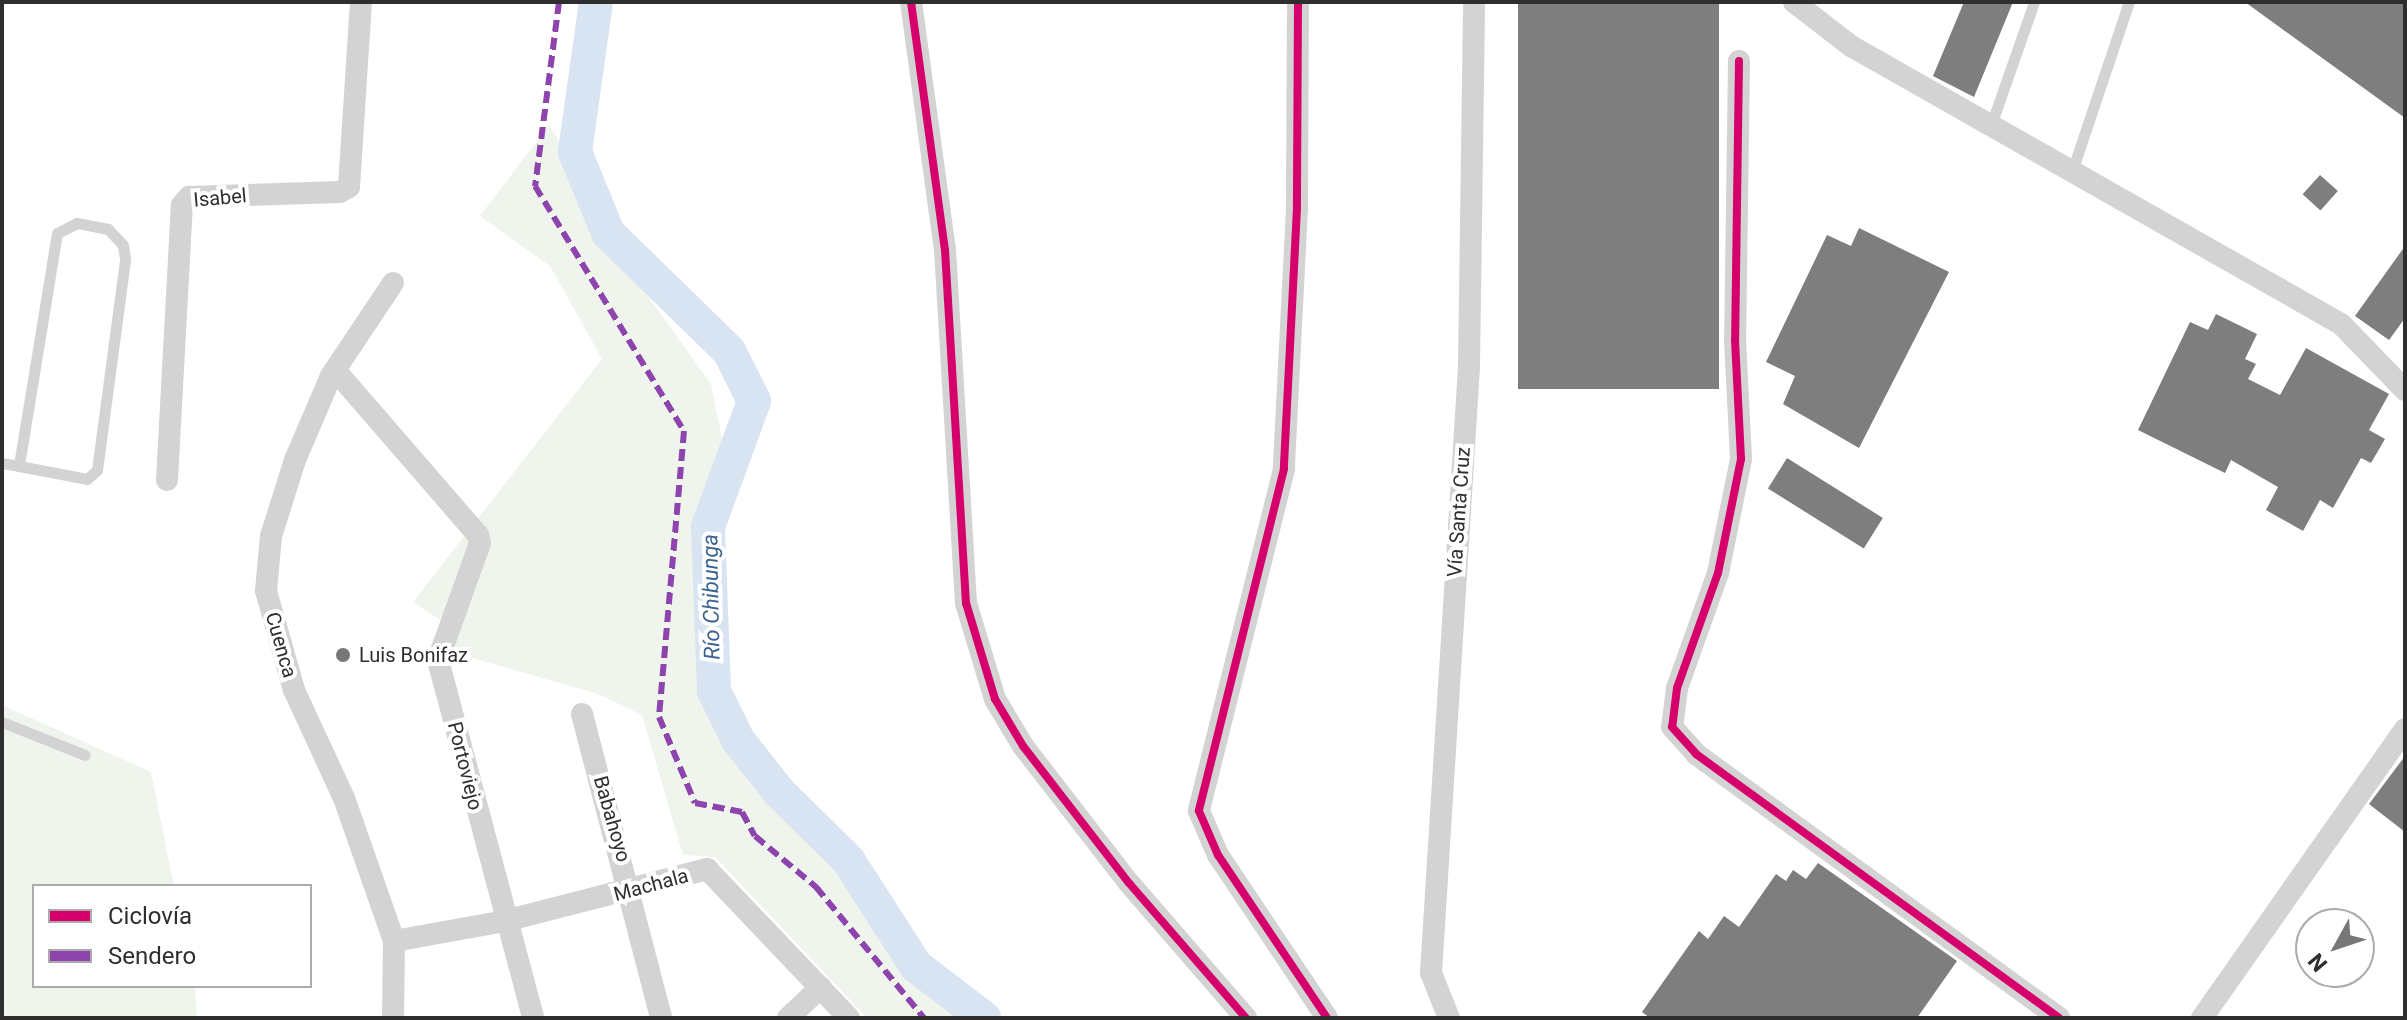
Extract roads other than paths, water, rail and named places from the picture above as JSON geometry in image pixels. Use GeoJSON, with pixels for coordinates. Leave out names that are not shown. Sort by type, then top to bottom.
{"type":"FeatureCollection","features":[{"type":"Feature","properties":{"kind":"street","name":"Isabel"},"geometry":{"type":"LineString","coordinates":[[167,480],[182,205],[189,197],[340,192],[349,187],[361,2]]}},
{"type":"Feature","properties":{"kind":"street"},"geometry":{"type":"LineString","coordinates":[[911,2],[945,250],[966,603],[995,699],[1023,746],[1129,883],[1246,1018]]}},
{"type":"Feature","properties":{"kind":"street"},"geometry":{"type":"LineString","coordinates":[[1298,2],[1297,208],[1284,469],[1199,811],[1218,855],[1327,1018]]}},
{"type":"Feature","properties":{"kind":"street","name":"Vía Santa Cruz"},"geometry":{"type":"LineString","coordinates":[[1449,1018],[1431,973],[1469,367],[1474,2]]}},
{"type":"Feature","properties":{"kind":"street"},"geometry":{"type":"LineString","coordinates":[[1794,2],[1851,46],[2341,324],[2405,390]]}},
{"type":"Feature","properties":{"kind":"street"},"geometry":{"type":"LineString","coordinates":[[1739,61],[1735,340],[1741,459],[1718,573],[1677,688],[1672,727],[1696,754],[2059,1018]]}},
{"type":"Feature","properties":{"kind":"street","name":"Cuenca"},"geometry":{"type":"LineString","coordinates":[[393,283],[335,370],[295,460],[271,536],[266,591],[294,690],[344,798],[394,941],[393,1018]]}},
{"type":"Feature","properties":{"kind":"street","name":"Portoviejo"},"geometry":{"type":"LineString","coordinates":[[335,370],[467,521],[480,543],[438,660],[533,1018]]}},
{"type":"Feature","properties":{"kind":"street","name":"Babahoyo"},"geometry":{"type":"LineString","coordinates":[[582,714],[632,891],[661,1018]]}},
{"type":"Feature","properties":{"kind":"street"},"geometry":{"type":"LineString","coordinates":[[2202,1018],[2405,729]]}},
{"type":"Feature","properties":{"kind":"street","name":"Machala"},"geometry":{"type":"LineString","coordinates":[[394,941],[505,921],[632,891],[707,869],[849,1018]]}},
{"type":"Feature","properties":{"kind":"street"},"geometry":{"type":"LineString","coordinates":[[788,1018],[821,987]]}},
{"type":"Feature","properties":{"kind":"lane"},"geometry":{"type":"LineString","coordinates":[[1991,125],[2034,2]]}},
{"type":"Feature","properties":{"kind":"lane"},"geometry":{"type":"LineString","coordinates":[[2072,171],[2129,2]]}},
{"type":"Feature","properties":{"kind":"lane"},"geometry":{"type":"LineString","coordinates":[[2,463],[87,479],[97,470],[125,259],[123,245],[108,229],[77,223],[57,233],[19,466]]}},
{"type":"Feature","properties":{"kind":"lane"},"geometry":{"type":"LineString","coordinates":[[2,722],[85,755]]}},
{"type":"Feature","properties":{"kind":"waterway","name":"Río Chibunga"},"geometry":{"type":"LineString","coordinates":[[596,2],[575,152],[608,233],[729,351],[754,401],[708,527],[714,691],[738,740],[779,792],[848,860],[916,966],[984,1018]]}},
{"type":"Feature","properties":{"kind":"place","name":"Luis Bonifaz"},"geometry":{"type":"Point","coordinates":[343,655]}}]}
